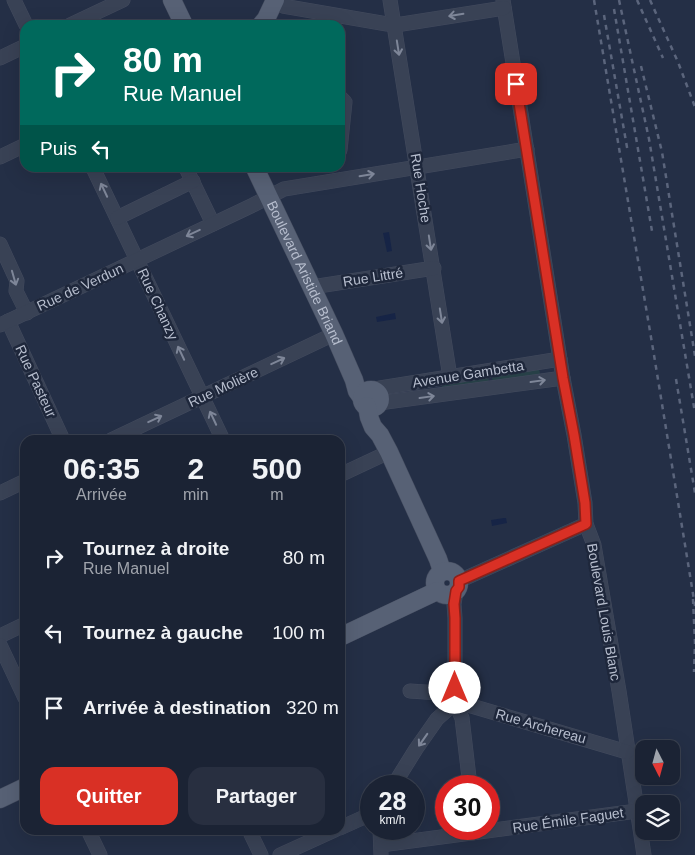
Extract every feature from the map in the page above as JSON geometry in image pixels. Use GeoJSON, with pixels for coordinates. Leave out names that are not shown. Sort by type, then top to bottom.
{"type":"FeatureCollection","features":[{"type":"Feature","properties":{"kind":"main road"},"geometry":{"type":"LineString","coordinates":[[172,0],[182,20]]}},
{"type":"Feature","properties":{"kind":"main road"},"geometry":{"type":"LineString","coordinates":[[265,20],[275,1]]}},
{"type":"Feature","properties":{"kind":"main road","name":"Boulevard Aristide Briand"},"geometry":{"type":"LineString","coordinates":[[258,172],[276,193],[312,287],[354,380],[357,391],[372,399],[380,435],[442,571],[452,572],[457,576],[449,590]]}},
{"type":"Feature","properties":{"kind":"main road"},"geometry":{"type":"LineString","coordinates":[[345,635],[449,590]]}},
{"type":"Feature","properties":{"kind":"main road"},"geometry":{"type":"LineString","coordinates":[[0,798],[20,789]]}},
{"type":"Feature","properties":{"kind":"street"},"geometry":{"type":"LineString","coordinates":[[14,0],[24,20]]}},
{"type":"Feature","properties":{"kind":"street"},"geometry":{"type":"LineString","coordinates":[[81,20],[123,0]]}},
{"type":"Feature","properties":{"kind":"street","name":"Rue Hoche"},"geometry":{"type":"LineString","coordinates":[[390,0],[450,377]]}},
{"type":"Feature","properties":{"kind":"street"},"geometry":{"type":"LineString","coordinates":[[275,1],[292,8],[387,24],[503,4]]}},
{"type":"Feature","properties":{"kind":"street","name":"Boulevard Louis Blanc"},"geometry":{"type":"LineString","coordinates":[[503,4],[585,503],[586,524],[594,545],[635,799]]}},
{"type":"Feature","properties":{"kind":"street"},"geometry":{"type":"LineString","coordinates":[[0,58],[20,48]]}},
{"type":"Feature","properties":{"kind":"street"},"geometry":{"type":"LineString","coordinates":[[0,157],[20,147]]}},
{"type":"Feature","properties":{"kind":"street","name":"Rue de Verdun"},"geometry":{"type":"LineString","coordinates":[[4,323],[276,193],[340,174],[418,167],[527,149]]}},
{"type":"Feature","properties":{"kind":"street","name":"Rue Chanzy"},"geometry":{"type":"LineString","coordinates":[[95,172],[220,435]]}},
{"type":"Feature","properties":{"kind":"street"},"geometry":{"type":"LineString","coordinates":[[188,172],[213,224]]}},
{"type":"Feature","properties":{"kind":"street"},"geometry":{"type":"LineString","coordinates":[[116,218],[193,181]]}},
{"type":"Feature","properties":{"kind":"street"},"geometry":{"type":"LineString","coordinates":[[0,244],[17,281],[16,291],[27,312]]}},
{"type":"Feature","properties":{"kind":"street","name":"Rue Littré"},"geometry":{"type":"LineString","coordinates":[[312,287],[434,268]]}},
{"type":"Feature","properties":{"kind":"street","name":"Rue Pasteur"},"geometry":{"type":"LineString","coordinates":[[4,323],[60,435]]}},
{"type":"Feature","properties":{"kind":"street","name":"Rue Molière"},"geometry":{"type":"LineString","coordinates":[[122,435],[334,334]]}},
{"type":"Feature","properties":{"kind":"street","name":"Avenue Gambetta"},"geometry":{"type":"LineString","coordinates":[[372,399],[378,388],[560,360]]}},
{"type":"Feature","properties":{"kind":"street","name":"Avenue Gambetta"},"geometry":{"type":"LineString","coordinates":[[372,399],[563,378]]}},
{"type":"Feature","properties":{"kind":"street"},"geometry":{"type":"LineString","coordinates":[[345,473],[389,452]]}},
{"type":"Feature","properties":{"kind":"street"},"geometry":{"type":"LineString","coordinates":[[0,493],[20,483]]}},
{"type":"Feature","properties":{"kind":"street"},"geometry":{"type":"LineString","coordinates":[[469,775],[462,718],[455,698],[455,618],[454,604],[449,590],[586,524]]}},
{"type":"Feature","properties":{"kind":"street"},"geometry":{"type":"LineString","coordinates":[[0,636],[20,626]]}},
{"type":"Feature","properties":{"kind":"street"},"geometry":{"type":"LineString","coordinates":[[0,645],[20,687]]}},
{"type":"Feature","properties":{"kind":"street","name":"Rue Archereau"},"geometry":{"type":"LineString","coordinates":[[410,691],[455,698],[468,705],[627,752]]}},
{"type":"Feature","properties":{"kind":"street"},"geometry":{"type":"LineString","coordinates":[[400,775],[437,720],[455,698]]}},
{"type":"Feature","properties":{"kind":"street","name":"Rue Émile Faguet"},"geometry":{"type":"LineString","coordinates":[[500,828],[635,811]]}},
{"type":"Feature","properties":{"kind":"street"},"geometry":{"type":"LineString","coordinates":[[345,826],[360,819]]}},
{"type":"Feature","properties":{"kind":"street"},"geometry":{"type":"LineString","coordinates":[[90,835],[100,855]]}},
{"type":"Feature","properties":{"kind":"street"},"geometry":{"type":"LineString","coordinates":[[251,835],[261,855]]}},
{"type":"Feature","properties":{"kind":"street"},"geometry":{"type":"LineString","coordinates":[[280,855],[324,835]]}},
{"type":"Feature","properties":{"kind":"street","name":"Rue Émile Faguet"},"geometry":{"type":"LineString","coordinates":[[381,850],[435,839]]}},
{"type":"Feature","properties":{"kind":"street","name":"Boulevard Louis Blanc"},"geometry":{"type":"LineString","coordinates":[[642,840],[644,855]]}},
{"type":"Feature","properties":{"kind":"green space"},"geometry":{"type":"Polygon","coordinates":[[[539,368],[540,374],[537,376],[493,382],[491,374],[539,368]]]}},
{"type":"Feature","properties":{"kind":"green space"},"geometry":{"type":"Polygon","coordinates":[[[488,374],[489,383],[443,391],[441,382],[488,374]]]}},
{"type":"Feature","properties":{"kind":"water"},"geometry":{"type":"Polygon","coordinates":[[[389,232],[392,251],[387,252],[383,233],[389,232]]]}},
{"type":"Feature","properties":{"kind":"water"},"geometry":{"type":"Polygon","coordinates":[[[395,313],[396,319],[377,322],[376,317],[395,313]]]}},
{"type":"Feature","properties":{"kind":"water"},"geometry":{"type":"Polygon","coordinates":[[[506,518],[507,523],[492,526],[491,520],[506,518]]]}},
{"type":"Feature","properties":{"kind":"railway"},"geometry":{"type":"LineString","coordinates":[[594,0],[695,606]]}},
{"type":"Feature","properties":{"kind":"railway"},"geometry":{"type":"LineString","coordinates":[[619,0],[649,139],[695,413]]}},
{"type":"Feature","properties":{"kind":"railway"},"geometry":{"type":"LineString","coordinates":[[637,0],[663,58]]}},
{"type":"Feature","properties":{"kind":"railway"},"geometry":{"type":"LineString","coordinates":[[650,0],[678,62],[695,107]]}},
{"type":"Feature","properties":{"kind":"railway"},"geometry":{"type":"LineString","coordinates":[[614,9],[652,231]]}},
{"type":"Feature","properties":{"kind":"railway"},"geometry":{"type":"LineString","coordinates":[[604,15],[628,153]]}},
{"type":"Feature","properties":{"kind":"railway"},"geometry":{"type":"LineString","coordinates":[[641,66],[662,152],[695,356]]}},
{"type":"Feature","properties":{"kind":"railway"},"geometry":{"type":"LineString","coordinates":[[676,379],[695,493]]}},
{"type":"Feature","properties":{"kind":"railway"},"geometry":{"type":"LineString","coordinates":[[693,599],[694,672]]}},
{"type":"Feature","properties":{"kind":"route"},"geometry":{"type":"LineString","coordinates":[[455,688],[454,604],[459,581],[586,524],[585,503],[516,84]]}}]}
